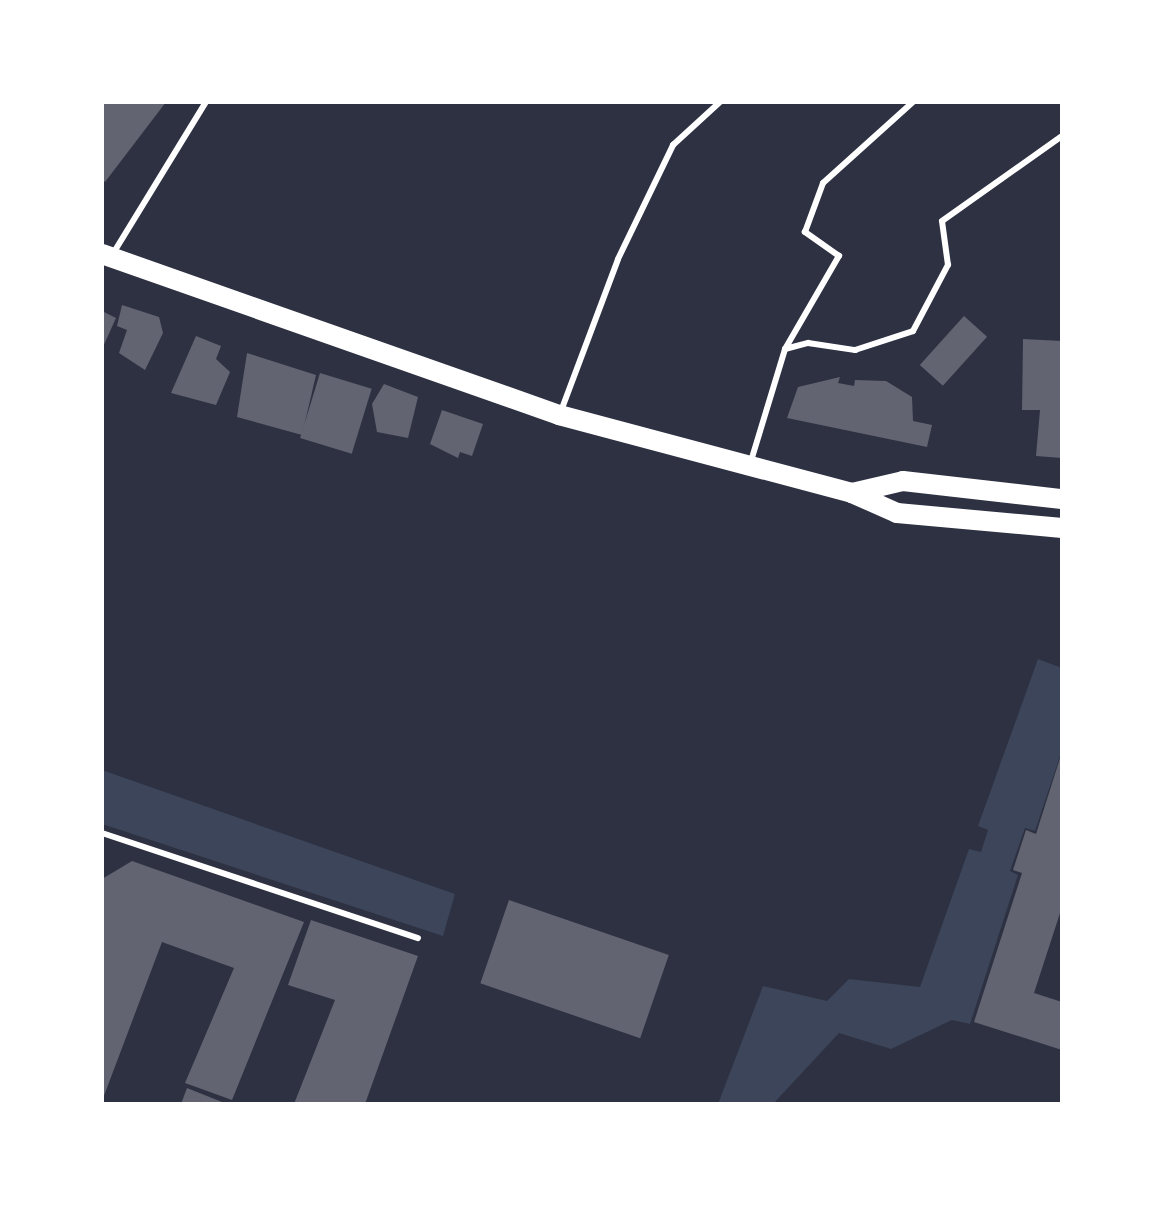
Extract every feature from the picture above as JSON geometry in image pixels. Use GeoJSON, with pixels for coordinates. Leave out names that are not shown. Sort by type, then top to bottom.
{"type":"FeatureCollection","features":[{"type":"Feature","properties":{"kind":"main road"},"geometry":{"type":"LineString","coordinates":[[107,255],[559,415],[852,493],[897,513],[1062,528]]}},
{"type":"Feature","properties":{"kind":"main road"},"geometry":{"type":"LineString","coordinates":[[852,493],[903,481],[1062,499]]}},
{"type":"Feature","properties":{"kind":"lane"},"geometry":{"type":"LineString","coordinates":[[107,255],[206,102]]}},
{"type":"Feature","properties":{"kind":"lane"},"geometry":{"type":"LineString","coordinates":[[559,415],[618,259],[673,145],[720,102]]}},
{"type":"Feature","properties":{"kind":"lane"},"geometry":{"type":"LineString","coordinates":[[750,464],[785,349],[839,256],[805,232],[823,183],[913,102]]}},
{"type":"Feature","properties":{"kind":"lane"},"geometry":{"type":"LineString","coordinates":[[785,349],[808,343],[855,350],[913,331],[948,265],[942,221],[1062,136]]}},
{"type":"Feature","properties":{"kind":"lane"},"geometry":{"type":"LineString","coordinates":[[102,833],[418,938]]}},
{"type":"Feature","properties":{"kind":"shaded area"},"geometry":{"type":"Polygon","coordinates":[[[1038,659],[1062,668],[1062,750],[1035,831],[1025,828],[1010,871],[1018,875],[970,1024],[952,1020],[891,1049],[839,1033],[773,1104],[718,1104],[763,986],[827,1001],[849,979],[920,987],[969,849],[981,852],[988,830],[978,826],[1038,659]]]}},
{"type":"Feature","properties":{"kind":"shaded area"},"geometry":{"type":"Polygon","coordinates":[[[102,770],[455,894],[443,936],[102,824],[102,770]]]}},
{"type":"Feature","properties":{"kind":"building"},"geometry":{"type":"Polygon","coordinates":[[[102,102],[166,102],[105,182],[102,179],[102,102]]]}},
{"type":"Feature","properties":{"kind":"building"},"geometry":{"type":"Polygon","coordinates":[[[122,305],[159,317],[163,333],[145,370],[119,353],[127,330],[117,326],[122,305]]]}},
{"type":"Feature","properties":{"kind":"building"},"geometry":{"type":"Polygon","coordinates":[[[102,311],[116,318],[102,349],[102,311]]]}},
{"type":"Feature","properties":{"kind":"building"},"geometry":{"type":"Polygon","coordinates":[[[964,316],[987,337],[943,386],[920,365],[964,316]]]}},
{"type":"Feature","properties":{"kind":"building"},"geometry":{"type":"Polygon","coordinates":[[[196,336],[221,346],[216,359],[230,372],[216,405],[171,393],[196,336]]]}},
{"type":"Feature","properties":{"kind":"building"},"geometry":{"type":"Polygon","coordinates":[[[1023,339],[1062,341],[1062,458],[1036,456],[1040,410],[1022,410],[1023,339]]]}},
{"type":"Feature","properties":{"kind":"building"},"geometry":{"type":"Polygon","coordinates":[[[247,353],[316,375],[302,435],[237,417],[247,353]]]}},
{"type":"Feature","properties":{"kind":"building"},"geometry":{"type":"Polygon","coordinates":[[[320,373],[372,389],[352,454],[300,438],[320,373]]]}},
{"type":"Feature","properties":{"kind":"building"},"geometry":{"type":"Polygon","coordinates":[[[840,377],[838,383],[854,386],[855,380],[886,381],[912,397],[913,421],[932,425],[927,447],[787,418],[798,387],[840,377]]]}},
{"type":"Feature","properties":{"kind":"building"},"geometry":{"type":"Polygon","coordinates":[[[384,384],[418,397],[408,438],[377,432],[372,404],[384,384]]]}},
{"type":"Feature","properties":{"kind":"building"},"geometry":{"type":"Polygon","coordinates":[[[442,410],[483,424],[472,456],[460,452],[458,458],[430,444],[442,410]]]}},
{"type":"Feature","properties":{"kind":"building"},"geometry":{"type":"Polygon","coordinates":[[[1061,755],[1062,907],[1034,993],[1062,1002],[1062,1050],[974,1022],[1022,873],[1013,870],[1026,830],[1036,834],[1061,755]]]}},
{"type":"Feature","properties":{"kind":"building"},"geometry":{"type":"Polygon","coordinates":[[[132,861],[304,922],[232,1100],[185,1083],[234,968],[162,942],[102,1101],[102,879],[132,861]]]}},
{"type":"Feature","properties":{"kind":"building"},"geometry":{"type":"Polygon","coordinates":[[[509,900],[669,955],[640,1038],[480,983],[509,900]]]}},
{"type":"Feature","properties":{"kind":"building"},"geometry":{"type":"Polygon","coordinates":[[[311,920],[418,956],[365,1104],[294,1104],[335,1000],[288,985],[311,920]]]}},
{"type":"Feature","properties":{"kind":"building"},"geometry":{"type":"Polygon","coordinates":[[[187,1088],[227,1104],[181,1104],[187,1088]]]}}]}
